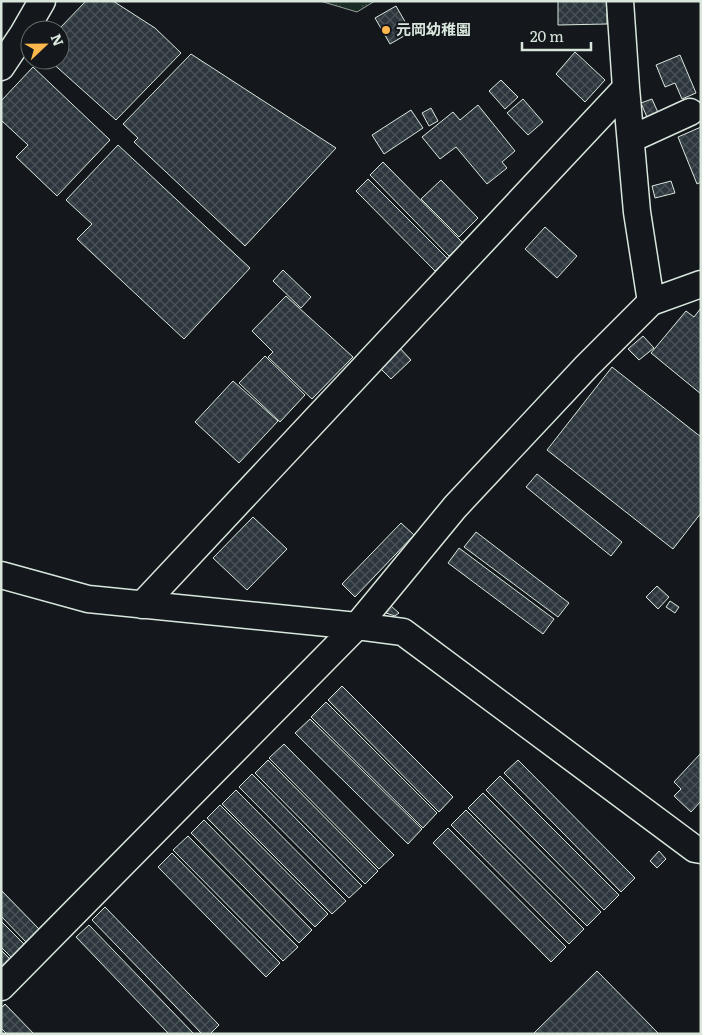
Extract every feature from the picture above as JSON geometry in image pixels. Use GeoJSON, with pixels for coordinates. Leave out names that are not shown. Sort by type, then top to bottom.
{"type":"FeatureCollection","features":[{"type":"Feature","properties":{"kind":"street"},"geometry":{"type":"LineString","coordinates":[[1,67],[42,1]]}},
{"type":"Feature","properties":{"kind":"street"},"geometry":{"type":"LineString","coordinates":[[620,1],[638,212],[651,302]]}},
{"type":"Feature","properties":{"kind":"street"},"geometry":{"type":"LineString","coordinates":[[142,605],[626,88]]}},
{"type":"Feature","properties":{"kind":"street"},"geometry":{"type":"LineString","coordinates":[[631,139],[690,112]]}},
{"type":"Feature","properties":{"kind":"street"},"geometry":{"type":"LineString","coordinates":[[1,987],[357,626],[455,507],[587,366],[651,302],[701,284]]}},
{"type":"Feature","properties":{"kind":"street"},"geometry":{"type":"LineString","coordinates":[[1,575],[88,599],[403,632],[695,849],[701,850]]}},
{"type":"Feature","properties":{"kind":"green space"},"geometry":{"type":"Polygon","coordinates":[[[320,1],[375,1],[357,12],[320,1]]]}},
{"type":"Feature","properties":{"kind":"building"},"geometry":{"type":"Polygon","coordinates":[[[86,1],[113,1],[155,28],[181,53],[116,120],[60,70],[70,70],[70,20],[68,20],[86,1]]]}},
{"type":"Feature","properties":{"kind":"building"},"geometry":{"type":"Polygon","coordinates":[[[558,1],[607,1],[607,24],[558,25],[558,1]]]}},
{"type":"Feature","properties":{"kind":"building"},"geometry":{"type":"Polygon","coordinates":[[[396,6],[411,32],[390,44],[375,18],[396,6]]]}},
{"type":"Feature","properties":{"kind":"building"},"geometry":{"type":"Polygon","coordinates":[[[575,52],[605,80],[585,102],[556,74],[575,52]]]}},
{"type":"Feature","properties":{"kind":"building"},"geometry":{"type":"Polygon","coordinates":[[[191,54],[336,148],[245,246],[134,142],[138,138],[123,124],[191,54]]]}},
{"type":"Feature","properties":{"kind":"building"},"geometry":{"type":"Polygon","coordinates":[[[680,55],[696,93],[682,99],[675,83],[665,87],[656,65],[680,55]]]}},
{"type":"Feature","properties":{"kind":"building"},"geometry":{"type":"Polygon","coordinates":[[[30,70],[36,70],[110,140],[57,196],[16,157],[28,145],[1,120],[1,101],[30,70]]]}},
{"type":"Feature","properties":{"kind":"building"},"geometry":{"type":"Polygon","coordinates":[[[501,80],[518,97],[505,109],[489,91],[501,80]]]}},
{"type":"Feature","properties":{"kind":"building"},"geometry":{"type":"Polygon","coordinates":[[[523,99],[543,122],[528,135],[507,113],[523,99]]]}},
{"type":"Feature","properties":{"kind":"building"},"geometry":{"type":"Polygon","coordinates":[[[652,99],[660,117],[649,122],[641,103],[652,99]]]}},
{"type":"Feature","properties":{"kind":"building"},"geometry":{"type":"Polygon","coordinates":[[[478,105],[515,151],[502,162],[507,168],[487,184],[456,147],[440,159],[422,137],[453,112],[460,120],[478,105]]]}},
{"type":"Feature","properties":{"kind":"building"},"geometry":{"type":"Polygon","coordinates":[[[431,108],[438,121],[429,126],[422,113],[431,108]]]}},
{"type":"Feature","properties":{"kind":"building"},"geometry":{"type":"Polygon","coordinates":[[[411,110],[423,128],[384,154],[372,135],[411,110]]]}},
{"type":"Feature","properties":{"kind":"building"},"geometry":{"type":"Polygon","coordinates":[[[701,127],[701,182],[697,184],[678,137],[701,127]]]}},
{"type":"Feature","properties":{"kind":"building"},"geometry":{"type":"Polygon","coordinates":[[[118,145],[250,268],[184,339],[77,239],[92,224],[66,200],[118,145]]]}},
{"type":"Feature","properties":{"kind":"building"},"geometry":{"type":"Polygon","coordinates":[[[383,162],[463,243],[449,256],[370,175],[383,162]]]}},
{"type":"Feature","properties":{"kind":"building"},"geometry":{"type":"Polygon","coordinates":[[[368,179],[448,259],[435,271],[356,191],[368,179]]]}},
{"type":"Feature","properties":{"kind":"building"},"geometry":{"type":"Polygon","coordinates":[[[441,180],[478,218],[459,237],[421,199],[441,180]]]}},
{"type":"Feature","properties":{"kind":"building"},"geometry":{"type":"Polygon","coordinates":[[[671,181],[675,193],[655,198],[652,186],[671,181]]]}},
{"type":"Feature","properties":{"kind":"building"},"geometry":{"type":"Polygon","coordinates":[[[545,227],[577,256],[557,278],[525,249],[545,227]]]}},
{"type":"Feature","properties":{"kind":"building"},"geometry":{"type":"Polygon","coordinates":[[[283,270],[311,297],[301,308],[273,281],[283,270]]]}},
{"type":"Feature","properties":{"kind":"building"},"geometry":{"type":"Polygon","coordinates":[[[286,296],[353,357],[312,399],[268,357],[273,352],[252,331],[286,296]]]}},
{"type":"Feature","properties":{"kind":"building"},"geometry":{"type":"Polygon","coordinates":[[[701,308],[701,394],[651,353],[686,311],[694,317],[701,308]]]}},
{"type":"Feature","properties":{"kind":"building"},"geometry":{"type":"Polygon","coordinates":[[[643,336],[654,348],[639,360],[628,349],[643,336]]]}},
{"type":"Feature","properties":{"kind":"building"},"geometry":{"type":"Polygon","coordinates":[[[399,347],[411,360],[391,379],[379,367],[399,347]]]}},
{"type":"Feature","properties":{"kind":"building"},"geometry":{"type":"Polygon","coordinates":[[[265,356],[305,395],[280,422],[239,383],[265,356]]]}},
{"type":"Feature","properties":{"kind":"building"},"geometry":{"type":"Polygon","coordinates":[[[612,367],[701,437],[701,513],[673,549],[547,450],[612,367]]]}},
{"type":"Feature","properties":{"kind":"building"},"geometry":{"type":"Polygon","coordinates":[[[233,381],[278,421],[239,463],[195,422],[233,381]]]}},
{"type":"Feature","properties":{"kind":"building"},"geometry":{"type":"Polygon","coordinates":[[[537,474],[622,542],[611,556],[526,487],[537,474]]]}},
{"type":"Feature","properties":{"kind":"building"},"geometry":{"type":"Polygon","coordinates":[[[253,517],[287,549],[247,590],[213,558],[253,517]]]}},
{"type":"Feature","properties":{"kind":"building"},"geometry":{"type":"Polygon","coordinates":[[[401,523],[414,535],[355,597],[342,584],[401,523]]]}},
{"type":"Feature","properties":{"kind":"building"},"geometry":{"type":"Polygon","coordinates":[[[476,532],[569,603],[558,617],[464,547],[476,532]]]}},
{"type":"Feature","properties":{"kind":"building"},"geometry":{"type":"Polygon","coordinates":[[[459,548],[554,619],[543,634],[448,563],[459,548]]]}},
{"type":"Feature","properties":{"kind":"building"},"geometry":{"type":"Polygon","coordinates":[[[657,586],[669,597],[658,609],[646,597],[657,586]]]}},
{"type":"Feature","properties":{"kind":"building"},"geometry":{"type":"Polygon","coordinates":[[[670,601],[679,607],[675,613],[666,607],[670,601]]]}},
{"type":"Feature","properties":{"kind":"building"},"geometry":{"type":"Polygon","coordinates":[[[391,606],[399,613],[395,616],[386,613],[391,606]]]}},
{"type":"Feature","properties":{"kind":"building"},"geometry":{"type":"Polygon","coordinates":[[[342,686],[453,797],[439,812],[328,700],[342,686]]]}},
{"type":"Feature","properties":{"kind":"building"},"geometry":{"type":"Polygon","coordinates":[[[326,702],[437,813],[423,828],[311,717],[326,702]]]}},
{"type":"Feature","properties":{"kind":"building"},"geometry":{"type":"Polygon","coordinates":[[[310,719],[422,829],[408,844],[295,733],[310,719]]]}},
{"type":"Feature","properties":{"kind":"building"},"geometry":{"type":"Polygon","coordinates":[[[284,744],[394,855],[379,869],[269,758],[284,744]]]}},
{"type":"Feature","properties":{"kind":"building"},"geometry":{"type":"Polygon","coordinates":[[[701,753],[701,801],[691,812],[674,796],[681,789],[674,782],[701,753]]]}},
{"type":"Feature","properties":{"kind":"building"},"geometry":{"type":"Polygon","coordinates":[[[268,760],[378,871],[365,884],[255,773],[268,760]]]}},
{"type":"Feature","properties":{"kind":"building"},"geometry":{"type":"Polygon","coordinates":[[[518,760],[635,878],[621,892],[504,773],[518,760]]]}},
{"type":"Feature","properties":{"kind":"building"},"geometry":{"type":"Polygon","coordinates":[[[252,774],[362,886],[349,898],[239,787],[252,774]]]}},
{"type":"Feature","properties":{"kind":"building"},"geometry":{"type":"Polygon","coordinates":[[[500,776],[619,895],[604,910],[486,790],[500,776]]]}},
{"type":"Feature","properties":{"kind":"building"},"geometry":{"type":"Polygon","coordinates":[[[236,790],[346,901],[332,914],[222,804],[236,790]]]}},
{"type":"Feature","properties":{"kind":"building"},"geometry":{"type":"Polygon","coordinates":[[[483,793],[601,912],[587,926],[468,808],[483,793]]]}},
{"type":"Feature","properties":{"kind":"building"},"geometry":{"type":"Polygon","coordinates":[[[220,805],[328,914],[315,927],[207,818],[220,805]]]}},
{"type":"Feature","properties":{"kind":"building"},"geometry":{"type":"Polygon","coordinates":[[[466,810],[584,929],[569,944],[451,825],[466,810]]]}},
{"type":"Feature","properties":{"kind":"building"},"geometry":{"type":"Polygon","coordinates":[[[204,820],[312,930],[299,943],[191,833],[204,820]]]}},
{"type":"Feature","properties":{"kind":"building"},"geometry":{"type":"Polygon","coordinates":[[[448,828],[566,947],[551,962],[433,843],[448,828]]]}},
{"type":"Feature","properties":{"kind":"building"},"geometry":{"type":"Polygon","coordinates":[[[188,836],[298,947],[283,961],[173,850],[188,836]]]}},
{"type":"Feature","properties":{"kind":"building"},"geometry":{"type":"Polygon","coordinates":[[[659,851],[666,859],[657,868],[650,861],[659,851]]]}},
{"type":"Feature","properties":{"kind":"building"},"geometry":{"type":"Polygon","coordinates":[[[172,853],[280,963],[266,977],[158,867],[172,853]]]}},
{"type":"Feature","properties":{"kind":"building"},"geometry":{"type":"Polygon","coordinates":[[[1,890],[39,929],[26,942],[1,916],[1,890]]]}},
{"type":"Feature","properties":{"kind":"building"},"geometry":{"type":"Polygon","coordinates":[[[105,907],[219,1025],[210,1034],[202,1034],[92,920],[105,907]]]}},
{"type":"Feature","properties":{"kind":"building"},"geometry":{"type":"Polygon","coordinates":[[[1,921],[25,945],[12,958],[1,947],[1,921]]]}},
{"type":"Feature","properties":{"kind":"building"},"geometry":{"type":"Polygon","coordinates":[[[89,925],[194,1034],[169,1034],[76,937],[89,925]]]}},
{"type":"Feature","properties":{"kind":"building"},"geometry":{"type":"Polygon","coordinates":[[[1,950],[10,959],[1,969],[1,950]]]}},
{"type":"Feature","properties":{"kind":"building"},"geometry":{"type":"Polygon","coordinates":[[[597,971],[659,1034],[533,1034],[597,971]]]}},
{"type":"Feature","properties":{"kind":"building"},"geometry":{"type":"Polygon","coordinates":[[[5,1004],[34,1034],[7,1034],[1,1028],[1,1008],[5,1004]]]}},
{"type":"Feature","properties":{"kind":"place","name":"元岡幼稚園"},"geometry":{"type":"Point","coordinates":[386,30]}}]}
